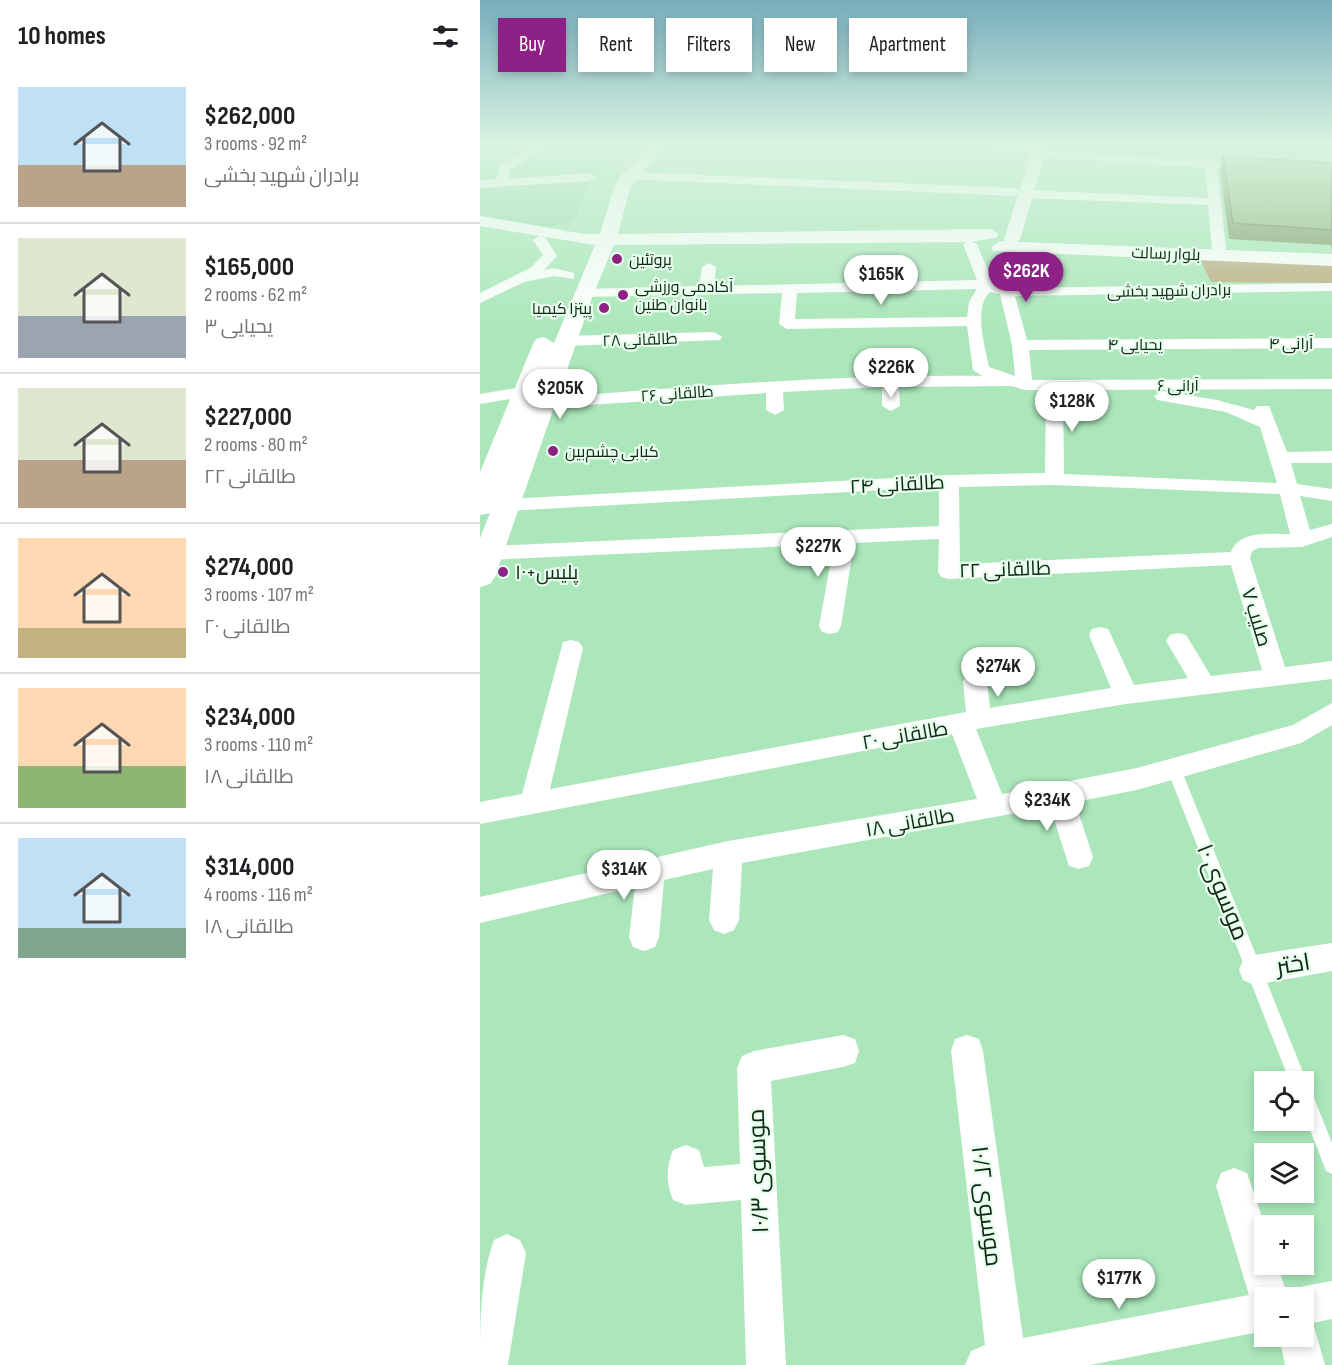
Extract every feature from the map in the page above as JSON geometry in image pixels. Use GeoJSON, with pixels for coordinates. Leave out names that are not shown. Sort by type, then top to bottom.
{"type":"FeatureCollection","features":[{"type":"Feature","properties":{"kind":"main road"},"geometry":{"type":"LineString","coordinates":[[593,244],[595,217],[600,207]]}},
{"type":"Feature","properties":{"kind":"main road"},"geometry":{"type":"LineString","coordinates":[[480,577],[506,505],[533,397],[593,244],[612,207]]}},
{"type":"Feature","properties":{"kind":"main road"},"geometry":{"type":"LineString","coordinates":[[480,221],[544,237],[565,232],[595,217]]}},
{"type":"Feature","properties":{"kind":"main road"},"geometry":{"type":"LineString","coordinates":[[480,230],[593,244]]}},
{"type":"Feature","properties":{"kind":"main road","name":"بلوار رسالت"},"geometry":{"type":"LineString","coordinates":[[593,244],[998,240],[1332,255]]}},
{"type":"Feature","properties":{"kind":"main road","name":"بلوار رسالت"},"geometry":{"type":"LineString","coordinates":[[593,244],[970,244],[998,240],[1332,260]]}},
{"type":"Feature","properties":{"kind":"main road"},"geometry":{"type":"LineString","coordinates":[[480,507],[486,477],[566,341],[565,317]]}},
{"type":"Feature","properties":{"kind":"street"},"geometry":{"type":"LineString","coordinates":[[998,240],[1014,207]]}},
{"type":"Feature","properties":{"kind":"street"},"geometry":{"type":"LineString","coordinates":[[1216,207],[1219,249]]}},
{"type":"Feature","properties":{"kind":"street"},"geometry":{"type":"LineString","coordinates":[[480,299],[535,271],[548,260],[549,252],[544,237]]}},
{"type":"Feature","properties":{"kind":"street"},"geometry":{"type":"LineString","coordinates":[[970,244],[987,285],[982,289],[976,303],[975,321],[981,370]]}},
{"type":"Feature","properties":{"kind":"street"},"geometry":{"type":"LineString","coordinates":[[706,290],[709,267]]}},
{"type":"Feature","properties":{"kind":"street","name":"برادران شهید بخشی"},"geometry":{"type":"LineString","coordinates":[[505,287],[554,272],[576,285],[646,285],[669,296],[706,290],[987,285],[1006,292],[1332,287]]}},
{"type":"Feature","properties":{"kind":"street"},"geometry":{"type":"LineString","coordinates":[[790,288],[787,324],[975,321]]}},
{"type":"Feature","properties":{"kind":"street"},"geometry":{"type":"LineString","coordinates":[[954,379],[981,370],[1016,383],[1020,345],[1006,292]]}},
{"type":"Feature","properties":{"kind":"street","name":"طالقانی ۲۸"},"geometry":{"type":"LineString","coordinates":[[566,341],[714,337]]}},
{"type":"Feature","properties":{"kind":"street","name":"یحیایی ۴"},"geometry":{"type":"LineString","coordinates":[[1020,345],[1251,343]]}},
{"type":"Feature","properties":{"kind":"street","name":"آرانی ۴"},"geometry":{"type":"LineString","coordinates":[[1251,343],[1332,343]]}},
{"type":"Feature","properties":{"kind":"street","name":"طالقانی ۲۶"},"geometry":{"type":"LineString","coordinates":[[480,399],[954,379]]}},
{"type":"Feature","properties":{"kind":"street","name":"آرانی ۶"},"geometry":{"type":"LineString","coordinates":[[954,379],[1055,386],[1332,384]]}},
{"type":"Feature","properties":{"kind":"street"},"geometry":{"type":"LineString","coordinates":[[890,381],[891,406]]}},
{"type":"Feature","properties":{"kind":"street"},"geometry":{"type":"LineString","coordinates":[[1255,385],[1280,458],[1302,540]]}},
{"type":"Feature","properties":{"kind":"street"},"geometry":{"type":"LineString","coordinates":[[1054,479],[1055,386]]}},
{"type":"Feature","properties":{"kind":"street"},"geometry":{"type":"LineString","coordinates":[[1106,386],[1236,410],[1254,415],[1268,424]]}},
{"type":"Feature","properties":{"kind":"street"},"geometry":{"type":"LineString","coordinates":[[774,387],[775,410]]}},
{"type":"Feature","properties":{"kind":"street"},"geometry":{"type":"LineString","coordinates":[[684,410],[687,392]]}},
{"type":"Feature","properties":{"kind":"street"},"geometry":{"type":"LineString","coordinates":[[1280,458],[1332,457]]}},
{"type":"Feature","properties":{"kind":"street","name":"طالقانی ۲۴"},"geometry":{"type":"LineString","coordinates":[[506,505],[949,481],[1054,479],[1288,489],[1332,495]]}},
{"type":"Feature","properties":{"kind":"street"},"geometry":{"type":"LineString","coordinates":[[948,532],[949,481]]}},
{"type":"Feature","properties":{"kind":"street"},"geometry":{"type":"LineString","coordinates":[[1239,558],[1243,547],[1256,541],[1302,540],[1332,530]]}},
{"type":"Feature","properties":{"kind":"street","name":"طالقانی ۲۲"},"geometry":{"type":"LineString","coordinates":[[489,553],[948,532],[949,572],[1239,558]]}},
{"type":"Feature","properties":{"kind":"street"},"geometry":{"type":"LineString","coordinates":[[830,626],[845,537]]}},
{"type":"Feature","properties":{"kind":"street","name":"صلیب ۷"},"geometry":{"type":"LineString","coordinates":[[1239,558],[1276,675]]}},
{"type":"Feature","properties":{"kind":"street"},"geometry":{"type":"LineString","coordinates":[[1101,635],[1126,695]]}},
{"type":"Feature","properties":{"kind":"street"},"geometry":{"type":"LineString","coordinates":[[1178,641],[1204,685]]}},
{"type":"Feature","properties":{"kind":"street"},"geometry":{"type":"LineString","coordinates":[[533,803],[571,648]]}},
{"type":"Feature","properties":{"kind":"street","name":"طالقانی ۲۰"},"geometry":{"type":"LineString","coordinates":[[480,813],[1126,695],[1332,670]]}},
{"type":"Feature","properties":{"kind":"street"},"geometry":{"type":"LineString","coordinates":[[975,681],[970,722],[994,807]]}},
{"type":"Feature","properties":{"kind":"street","name":"طالقانی ۱۸"},"geometry":{"type":"LineString","coordinates":[[480,910],[728,853],[994,807],[1174,769],[1301,733],[1332,712]]}},
{"type":"Feature","properties":{"kind":"street"},"geometry":{"type":"LineString","coordinates":[[1059,794],[1079,857]]}},
{"type":"Feature","properties":{"kind":"street"},"geometry":{"type":"LineString","coordinates":[[724,920],[728,853]]}},
{"type":"Feature","properties":{"kind":"street"},"geometry":{"type":"LineString","coordinates":[[644,937],[651,871]]}},
{"type":"Feature","properties":{"kind":"street","name":"اختر"},"geometry":{"type":"LineString","coordinates":[[1254,970],[1332,957]]}},
{"type":"Feature","properties":{"kind":"street","name":"موسوی ۱۰/۳"},"geometry":{"type":"LineString","coordinates":[[766,1365],[754,1068],[843,1051]]}},
{"type":"Feature","properties":{"kind":"street","name":"موسوی ۱۰/۲"},"geometry":{"type":"LineString","coordinates":[[967,1051],[999,1364]]}},
{"type":"Feature","properties":{"kind":"street"},"geometry":{"type":"LineString","coordinates":[[686,1163],[686,1187],[759,1180]]}},
{"type":"Feature","properties":{"kind":"street"},"geometry":{"type":"LineString","coordinates":[[1234,1186],[1266,1287]]}},
{"type":"Feature","properties":{"kind":"street"},"geometry":{"type":"LineString","coordinates":[[488,1365],[507,1253]]}},
{"type":"Feature","properties":{"kind":"street"},"geometry":{"type":"LineString","coordinates":[[1314,1303],[1332,1300]]}},
{"type":"Feature","properties":{"kind":"street"},"geometry":{"type":"LineString","coordinates":[[999,1364],[1254,1314]]}},
{"type":"Feature","properties":{"kind":"street"},"geometry":{"type":"LineString","coordinates":[[1301,1347],[1305,1365]]}},
{"type":"Feature","properties":{"kind":"lane","name":"موسوی ۱۰"},"geometry":{"type":"LineString","coordinates":[[1174,769],[1295,1071]]}},
{"type":"Feature","properties":{"kind":"lane"},"geometry":{"type":"LineString","coordinates":[[1314,1119],[1332,1165]]}},
{"type":"Feature","properties":{"kind":"shaded area"},"geometry":{"type":"Polygon","coordinates":[[[480,207],[579,207],[574,222],[547,227],[480,215],[480,207]]]}},
{"type":"Feature","properties":{"kind":"shaded area"},"geometry":{"type":"Polygon","coordinates":[[[1200,259],[1332,265],[1332,283],[1211,282],[1200,259]]]}},
{"type":"Feature","properties":{"kind":"building"},"geometry":{"type":"Polygon","coordinates":[[[1231,207],[1332,207],[1332,230],[1233,223],[1231,207]]]}},
{"type":"Feature","properties":{"kind":"place","name":"پروتئین"},"geometry":{"type":"Point","coordinates":[617,259]}},
{"type":"Feature","properties":{"kind":"place","name":"آکادمی ورزشی بانوان طنین"},"geometry":{"type":"Point","coordinates":[623,295]}},
{"type":"Feature","properties":{"kind":"place","name":"پیتزا کیمیا"},"geometry":{"type":"Point","coordinates":[604,308]}},
{"type":"Feature","properties":{"kind":"place","name":"کبابی چشم‌بین"},"geometry":{"type":"Point","coordinates":[553,451]}},
{"type":"Feature","properties":{"kind":"place","name":"پلیس+۱۰"},"geometry":{"type":"Point","coordinates":[503,572]}}]}
